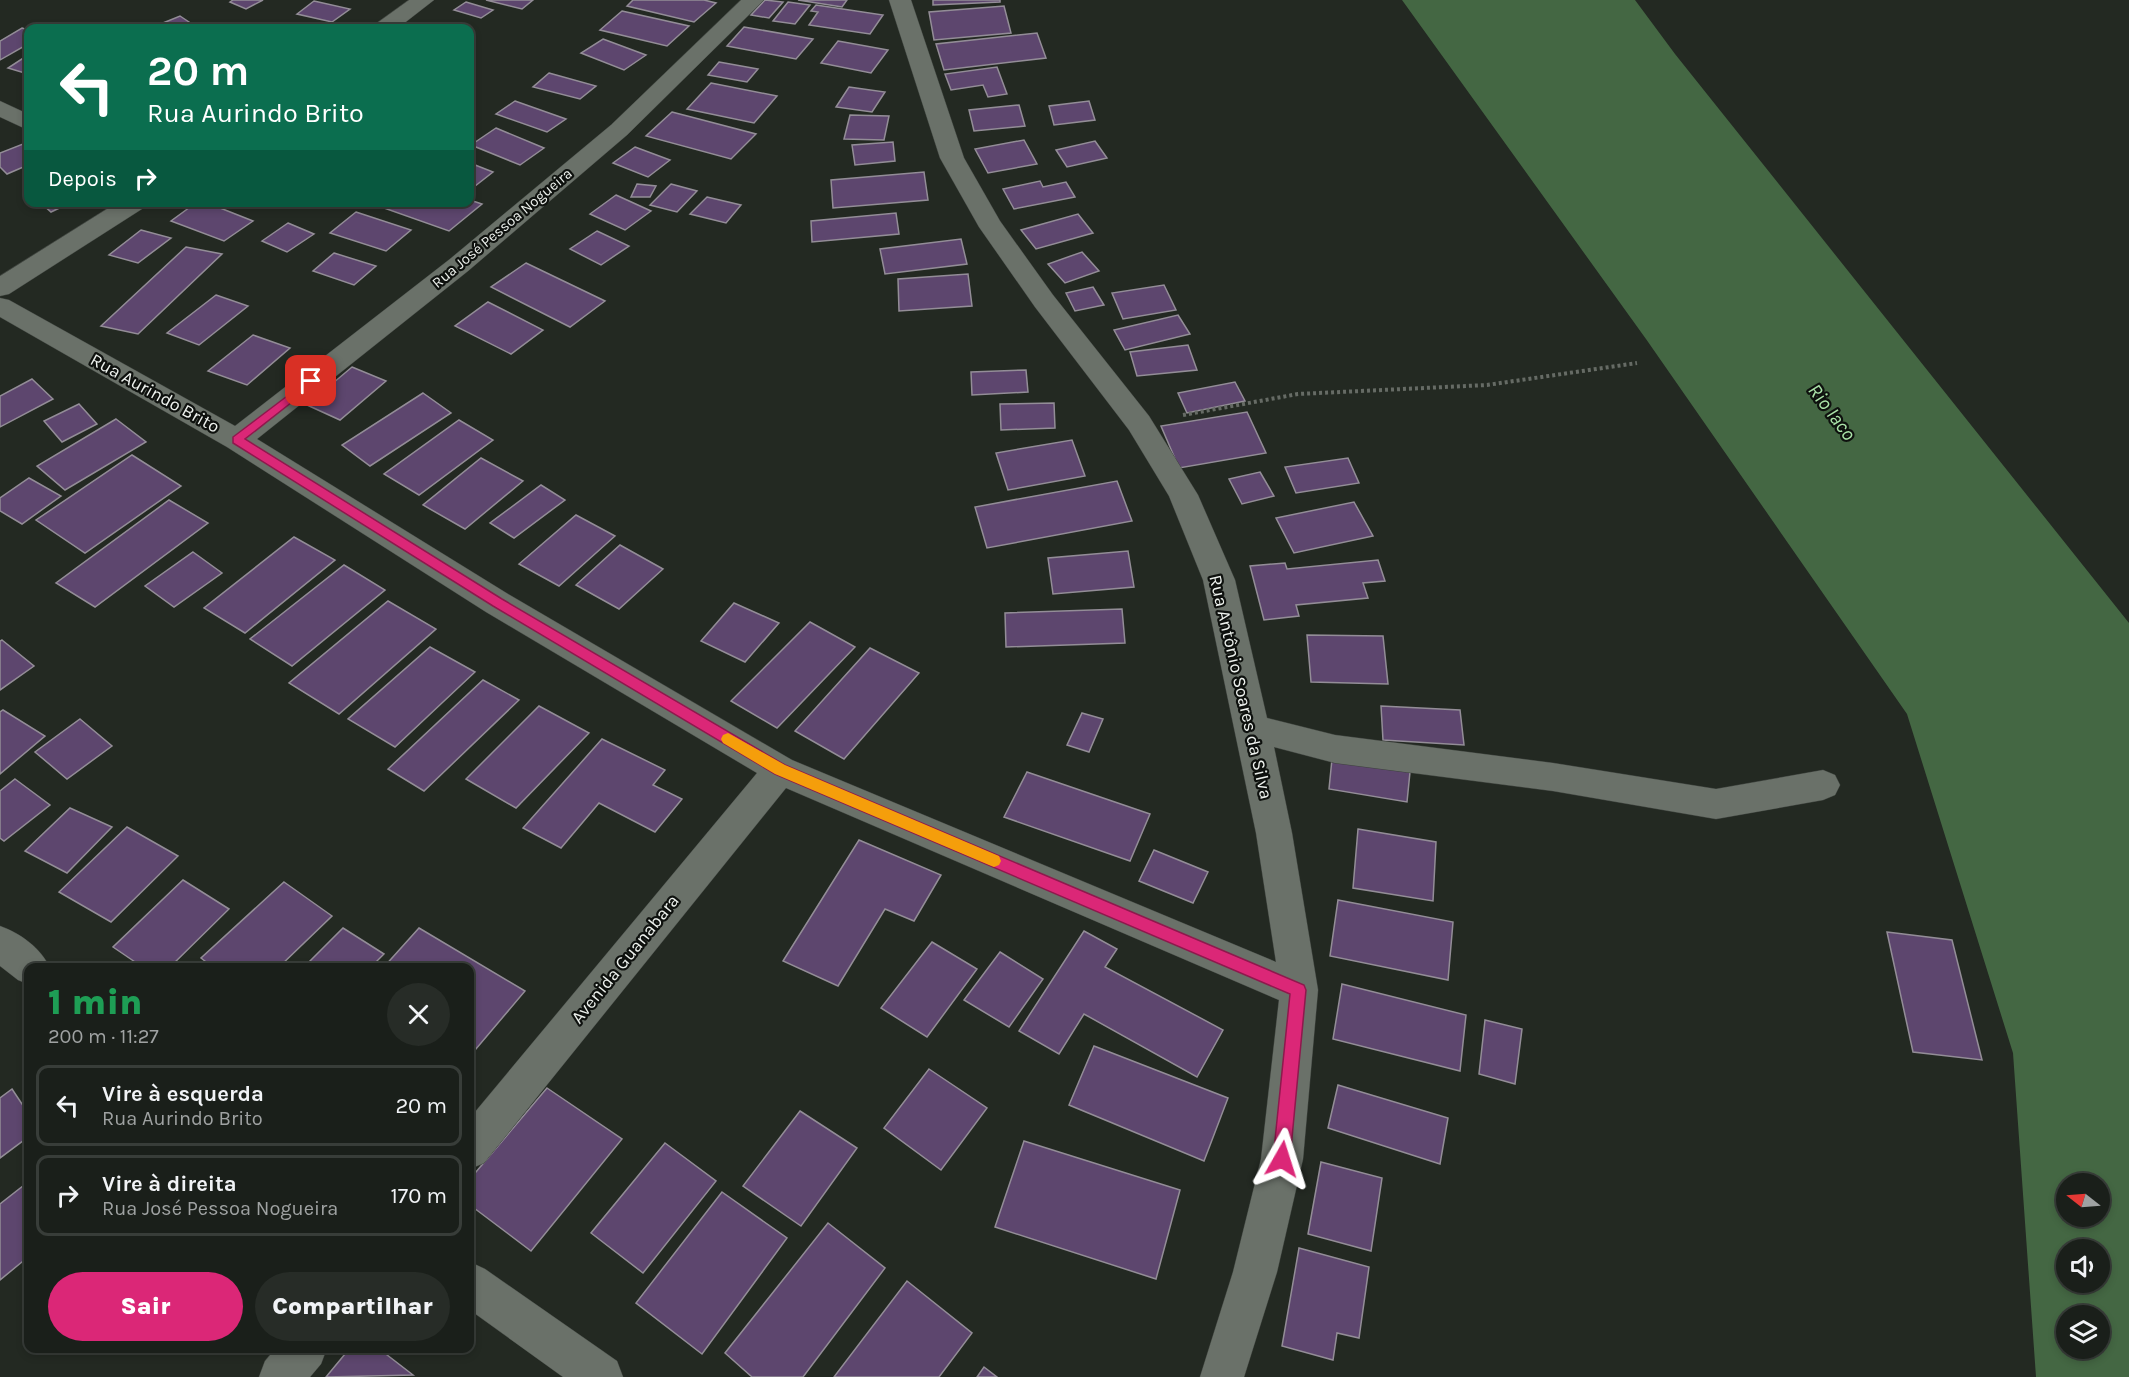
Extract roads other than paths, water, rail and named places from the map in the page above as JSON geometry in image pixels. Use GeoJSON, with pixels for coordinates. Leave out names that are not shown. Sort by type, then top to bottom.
{"type":"FeatureCollection","features":[{"type":"Feature","properties":{"kind":"street"},"geometry":{"type":"LineString","coordinates":[[391,24],[423,0]]}},
{"type":"Feature","properties":{"kind":"street","name":"Rua José Pessoa Nogueira"},"geometry":{"type":"LineString","coordinates":[[237,440],[459,265],[619,130],[753,0]]}},
{"type":"Feature","properties":{"kind":"street","name":"Rua Antônio Soares da Silva"},"geometry":{"type":"LineString","coordinates":[[900,0],[952,158],[988,222],[1044,300],[1139,423],[1183,495],[1219,580],[1274,832],[1299,990],[1282,1159],[1255,1272],[1222,1377]]}},
{"type":"Feature","properties":{"kind":"street"},"geometry":{"type":"LineString","coordinates":[[0,108],[24,121]]}},
{"type":"Feature","properties":{"kind":"street"},"geometry":{"type":"LineString","coordinates":[[0,288],[128,207]]}},
{"type":"Feature","properties":{"kind":"street","name":"Rua Aurindo Brito"},"geometry":{"type":"LineString","coordinates":[[0,306],[237,440],[497,603],[780,770],[1299,990]]}},
{"type":"Feature","properties":{"kind":"street"},"geometry":{"type":"LineString","coordinates":[[1253,728],[1335,749],[1553,777],[1716,804],[1824,785]]}},
{"type":"Feature","properties":{"kind":"street","name":"Avenida Guanabara"},"geometry":{"type":"LineString","coordinates":[[474,1144],[780,770]]}},
{"type":"Feature","properties":{"kind":"street"},"geometry":{"type":"LineString","coordinates":[[0,943],[25,963]]}},
{"type":"Feature","properties":{"kind":"street"},"geometry":{"type":"LineString","coordinates":[[474,1287],[601,1377]]}},
{"type":"Feature","properties":{"kind":"street"},"geometry":{"type":"LineString","coordinates":[[281,1377],[301,1353]]}},
{"type":"Feature","properties":{"kind":"water","name":"Rio Iaco"},"geometry":{"type":"Polygon","coordinates":[[[1402,0],[1635,0],[1675,54],[2129,623],[2129,1377],[2036,1377],[2013,1053],[1907,714],[1646,339],[1402,0]]]}}]}
